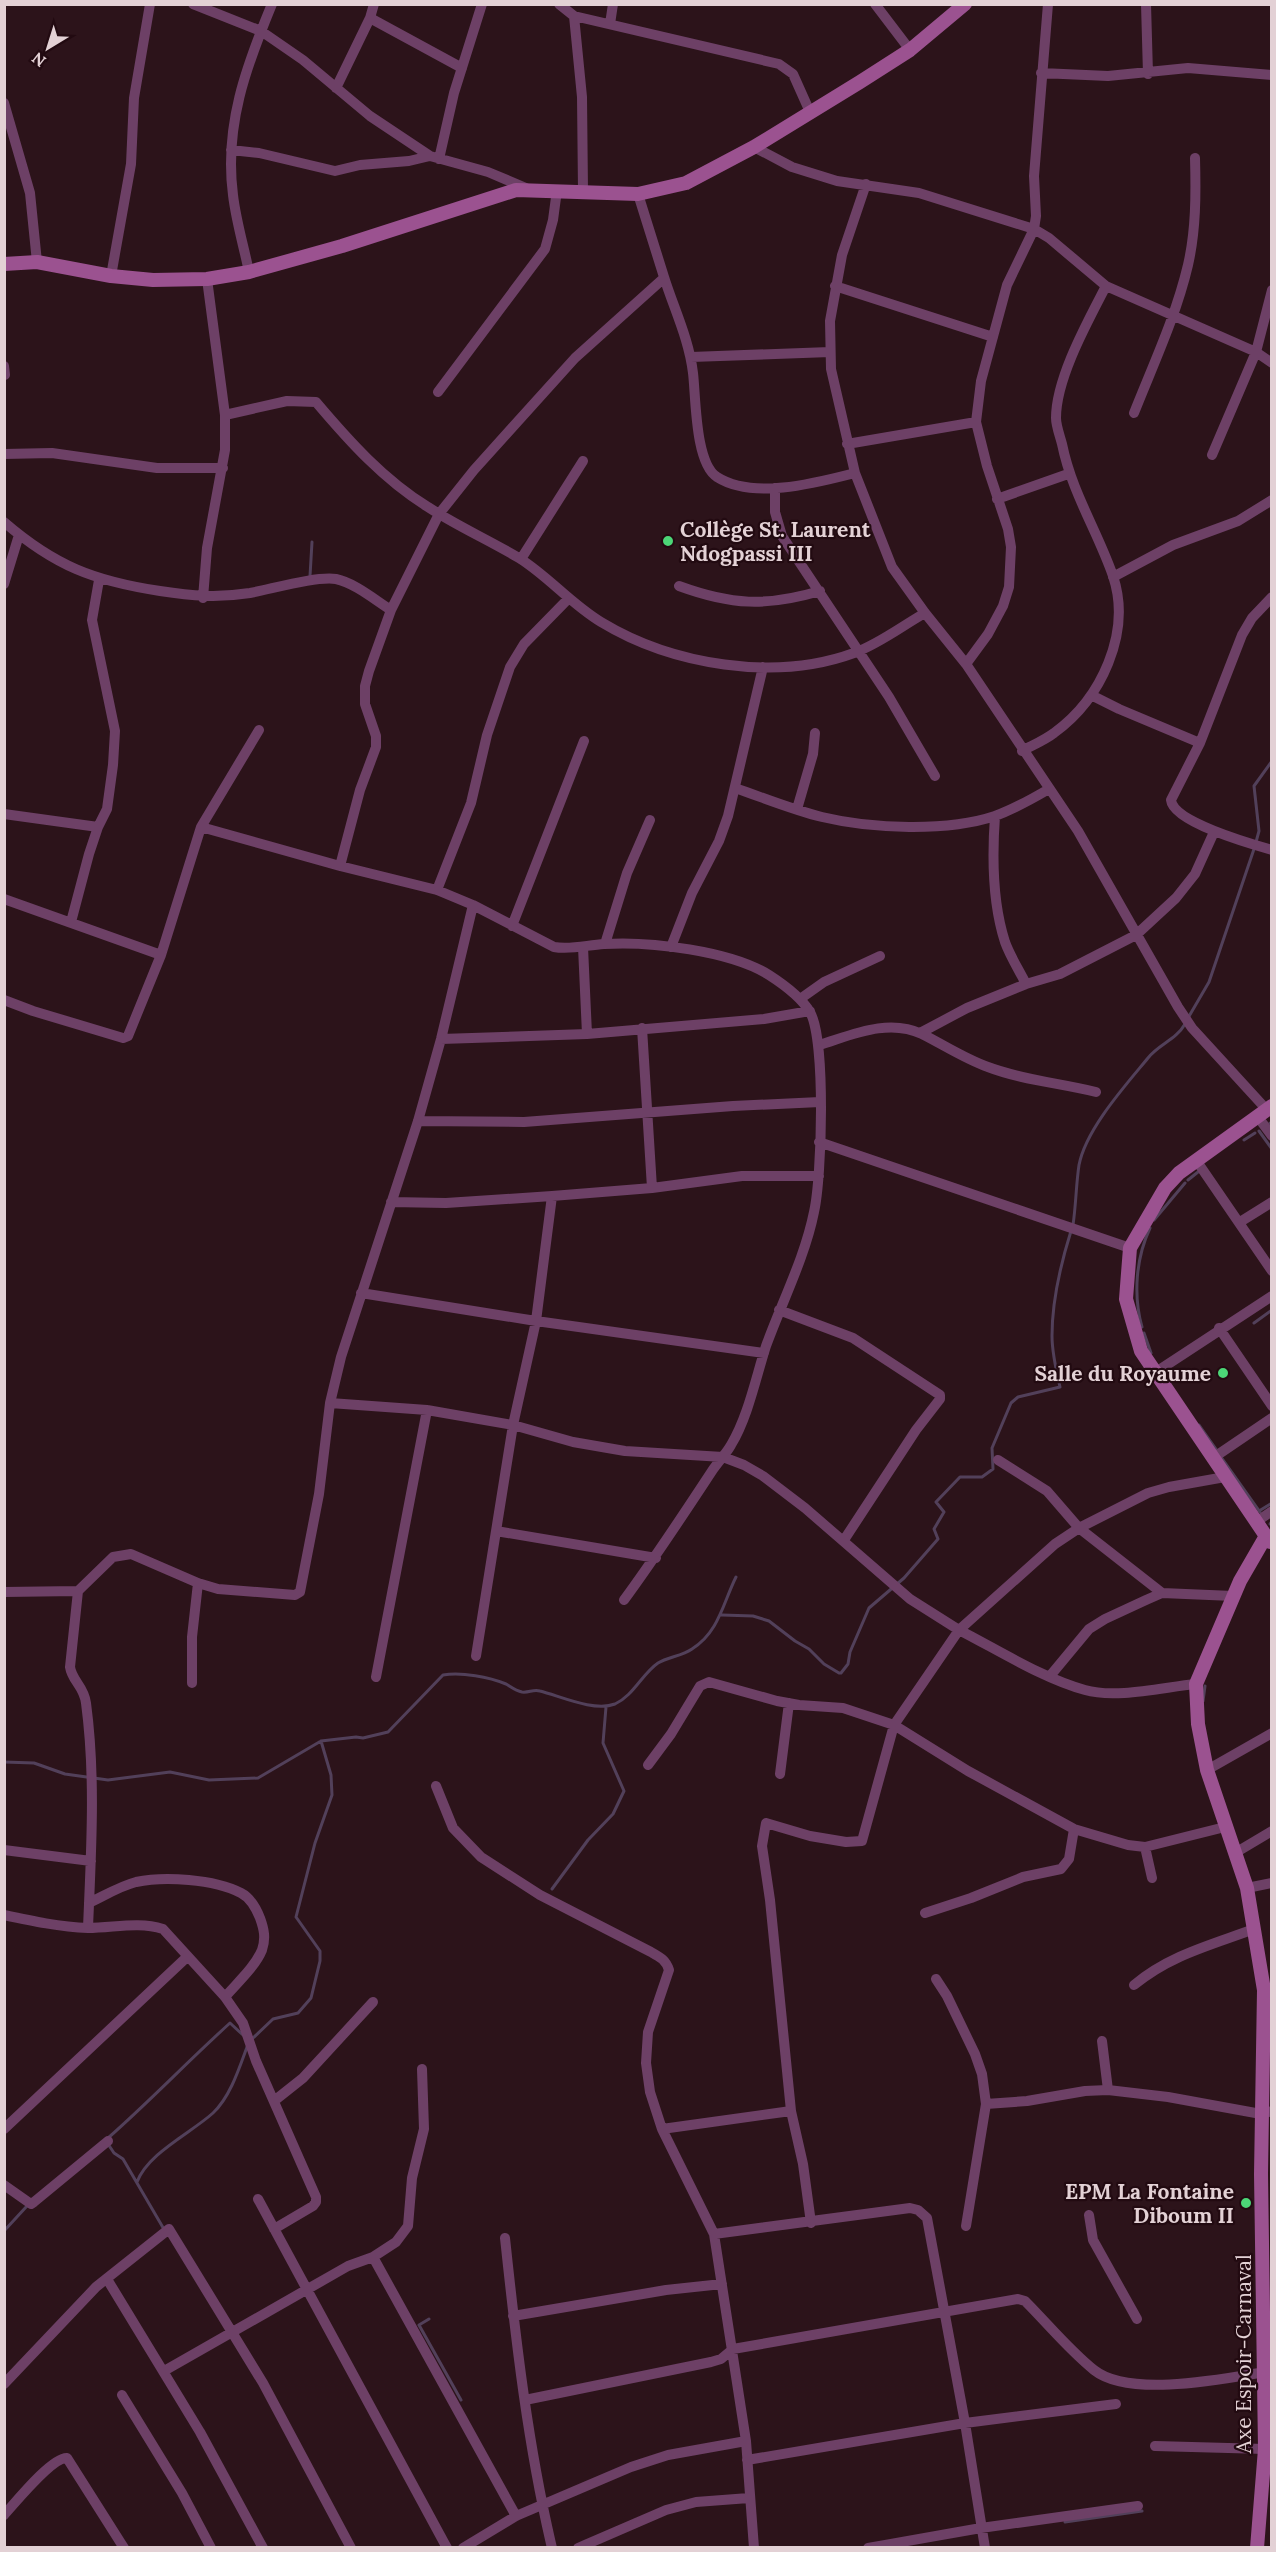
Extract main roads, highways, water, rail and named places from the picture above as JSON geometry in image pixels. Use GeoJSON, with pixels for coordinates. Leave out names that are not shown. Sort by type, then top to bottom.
{"type":"FeatureCollection","features":[{"type":"Feature","properties":{"kind":"main road"},"geometry":{"type":"LineString","coordinates":[[4,264],[37,262],[111,276],[153,280],[207,279],[249,272],[342,246],[507,192],[526,188],[638,194],[686,183],[754,147],[910,50],[965,4]]}},
{"type":"Feature","properties":{"kind":"main road"},"geometry":{"type":"LineString","coordinates":[[1265,1111],[1179,1173],[1165,1188],[1130,1248],[1126,1299],[1141,1351],[1269,1540]]}},
{"type":"Feature","properties":{"kind":"main road","name":"Axe Espoir-Carnaval"},"geometry":{"type":"LineString","coordinates":[[1257,2547],[1267,2510],[1265,2449],[1268,2412],[1265,2372],[1268,1989],[1246,1887],[1207,1770],[1198,1724],[1196,1684],[1247,1567],[1269,1540]]}},
{"type":"Feature","properties":{"kind":"waterway"},"geometry":{"type":"LineString","coordinates":[[310,576],[312,542]]}},
{"type":"Feature","properties":{"kind":"waterway"},"geometry":{"type":"LineString","coordinates":[[1256,842],[1259,831],[1254,786],[1272,761]]}},
{"type":"Feature","properties":{"kind":"waterway"},"geometry":{"type":"LineString","coordinates":[[1188,1018],[1209,982],[1254,849]]}},
{"type":"Feature","properties":{"kind":"waterway"},"geometry":{"type":"LineString","coordinates":[[1073,1225],[1079,1165],[1090,1137],[1108,1108],[1148,1058],[1177,1034],[1185,1024]]}},
{"type":"Feature","properties":{"kind":"waterway"},"geometry":{"type":"LineString","coordinates":[[1259,1131],[1272,1149]]}},
{"type":"Feature","properties":{"kind":"waterway"},"geometry":{"type":"LineString","coordinates":[[1244,1140],[1255,1133]]}},
{"type":"Feature","properties":{"kind":"waterway"},"geometry":{"type":"LineString","coordinates":[[1188,1180],[1198,1172]]}},
{"type":"Feature","properties":{"kind":"waterway"},"geometry":{"type":"LineString","coordinates":[[1154,1220],[1185,1183]]}},
{"type":"Feature","properties":{"kind":"waterway"},"geometry":{"type":"LineString","coordinates":[[1142,1327],[1137,1302],[1137,1277],[1150,1228]]}},
{"type":"Feature","properties":{"kind":"waterway"},"geometry":{"type":"LineString","coordinates":[[722,1615],[753,1616],[769,1621],[809,1649],[824,1664],[841,1673],[848,1664],[850,1652],[869,1608],[904,1578],[938,1539],[934,1529],[944,1512],[936,1502],[960,1477],[982,1477],[993,1469],[992,1448],[1011,1403],[1018,1397],[1060,1387],[1053,1349],[1052,1323],[1058,1283],[1071,1231]]}},
{"type":"Feature","properties":{"kind":"waterway"},"geometry":{"type":"LineString","coordinates":[[1254,1323],[1272,1310]]}},
{"type":"Feature","properties":{"kind":"waterway"},"geometry":{"type":"LineString","coordinates":[[1144,1333],[1151,1353]]}},
{"type":"Feature","properties":{"kind":"waterway"},"geometry":{"type":"LineString","coordinates":[[1199,1425],[1218,1452]]}},
{"type":"Feature","properties":{"kind":"waterway"},"geometry":{"type":"LineString","coordinates":[[1221,1457],[1260,1512]]}},
{"type":"Feature","properties":{"kind":"waterway"},"geometry":{"type":"LineString","coordinates":[[1259,1511],[1272,1503]]}},
{"type":"Feature","properties":{"kind":"waterway"},"geometry":{"type":"LineString","coordinates":[[4,1762],[34,1763],[65,1774],[108,1780],[170,1772],[209,1780],[258,1778],[321,1741],[363,1738],[388,1732],[443,1675],[450,1674],[484,1677],[520,1691],[538,1691],[587,1705],[615,1704],[627,1696],[658,1663],[688,1651],[701,1642],[714,1626],[736,1577]]}},
{"type":"Feature","properties":{"kind":"waterway"},"geometry":{"type":"LineString","coordinates":[[1203,1701],[1205,1686]]}},
{"type":"Feature","properties":{"kind":"waterway"},"geometry":{"type":"LineString","coordinates":[[552,1889],[588,1840],[613,1814],[624,1791],[603,1743],[606,1707]]}},
{"type":"Feature","properties":{"kind":"waterway"},"geometry":{"type":"LineString","coordinates":[[252,2039],[273,2019],[298,2013],[311,1998],[320,1961],[320,1951],[296,1917],[315,1843],[332,1795],[331,1775],[321,1741]]}},
{"type":"Feature","properties":{"kind":"waterway"},"geometry":{"type":"LineString","coordinates":[[108,2138],[230,2023],[243,2035]]}},
{"type":"Feature","properties":{"kind":"waterway"},"geometry":{"type":"LineString","coordinates":[[137,2182],[150,2162],[204,2121],[219,2106],[233,2082],[247,2047]]}},
{"type":"Feature","properties":{"kind":"waterway"},"geometry":{"type":"LineString","coordinates":[[108,2144],[114,2153],[123,2159],[165,2231]]}},
{"type":"Feature","properties":{"kind":"waterway"},"geometry":{"type":"LineString","coordinates":[[4,2231],[27,2206]]}},
{"type":"Feature","properties":{"kind":"waterway"},"geometry":{"type":"LineString","coordinates":[[429,2319],[419,2325],[461,2400]]}},
{"type":"Feature","properties":{"kind":"waterway"},"geometry":{"type":"LineString","coordinates":[[1065,2522],[1142,2511]]}},
{"type":"Feature","properties":{"kind":"place","name":"Collège St. Laurent Ndogpassi III"},"geometry":{"type":"Point","coordinates":[668,541]}},
{"type":"Feature","properties":{"kind":"place","name":"Salle du Royaume"},"geometry":{"type":"Point","coordinates":[1223,1373]}},
{"type":"Feature","properties":{"kind":"place","name":"EPM La Fontaine Diboum II"},"geometry":{"type":"Point","coordinates":[1246,2203]}}]}
